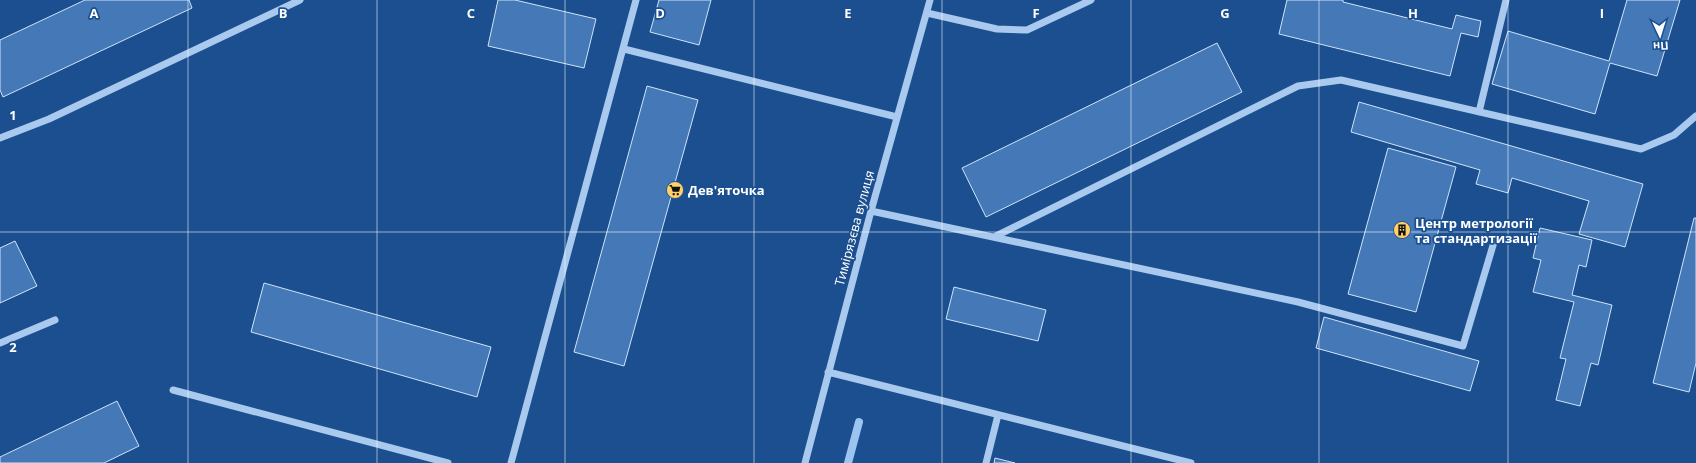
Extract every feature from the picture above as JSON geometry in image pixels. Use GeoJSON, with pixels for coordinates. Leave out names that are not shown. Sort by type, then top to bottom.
{"type":"FeatureCollection","features":[{"type":"Feature","properties":{"kind":"street"},"geometry":{"type":"LineString","coordinates":[[0,138],[49,119],[300,0]]}},
{"type":"Feature","properties":{"kind":"street"},"geometry":{"type":"LineString","coordinates":[[511,463],[636,0]]}},
{"type":"Feature","properties":{"kind":"street","name":"Тимірязєва вулиця"},"geometry":{"type":"LineString","coordinates":[[805,463],[871,210],[930,0]]}},
{"type":"Feature","properties":{"kind":"street"},"geometry":{"type":"LineString","coordinates":[[927,13],[997,29],[1027,30],[1091,0]]}},
{"type":"Feature","properties":{"kind":"street"},"geometry":{"type":"LineString","coordinates":[[1479,112],[1506,0]]}},
{"type":"Feature","properties":{"kind":"street"},"geometry":{"type":"LineString","coordinates":[[624,49],[897,117]]}},
{"type":"Feature","properties":{"kind":"street"},"geometry":{"type":"LineString","coordinates":[[994,237],[1298,86],[1340,80],[1641,149],[1674,135],[1696,116]]}},
{"type":"Feature","properties":{"kind":"street"},"geometry":{"type":"LineString","coordinates":[[871,210],[1298,302],[1463,346],[1494,242]]}},
{"type":"Feature","properties":{"kind":"street"},"geometry":{"type":"LineString","coordinates":[[0,343],[54,320]]}},
{"type":"Feature","properties":{"kind":"street"},"geometry":{"type":"LineString","coordinates":[[828,372],[1191,463]]}},
{"type":"Feature","properties":{"kind":"street"},"geometry":{"type":"LineString","coordinates":[[173,390],[448,463]]}},
{"type":"Feature","properties":{"kind":"street"},"geometry":{"type":"LineString","coordinates":[[986,463],[998,415]]}},
{"type":"Feature","properties":{"kind":"building"},"geometry":{"type":"Polygon","coordinates":[[[85,0],[189,0],[192,8],[3,97],[0,90],[0,40],[85,0]]]}},
{"type":"Feature","properties":{"kind":"building"},"geometry":{"type":"Polygon","coordinates":[[[498,0],[515,0],[596,19],[584,68],[488,46],[498,0]]]}},
{"type":"Feature","properties":{"kind":"building"},"geometry":{"type":"Polygon","coordinates":[[[659,0],[711,0],[699,45],[650,32],[659,0]]]}},
{"type":"Feature","properties":{"kind":"building"},"geometry":{"type":"Polygon","coordinates":[[[1287,0],[1343,0],[1343,2],[1452,29],[1456,15],[1481,21],[1478,37],[1461,33],[1450,76],[1279,34],[1287,0]]]}},
{"type":"Feature","properties":{"kind":"building"},"geometry":{"type":"Polygon","coordinates":[[[1627,0],[1680,0],[1657,76],[1610,63],[1595,114],[1492,84],[1508,31],[1609,61],[1627,0]]]}},
{"type":"Feature","properties":{"kind":"building"},"geometry":{"type":"Polygon","coordinates":[[[1217,43],[1242,92],[986,217],[962,168],[1217,43]]]}},
{"type":"Feature","properties":{"kind":"building"},"geometry":{"type":"Polygon","coordinates":[[[647,86],[698,100],[624,366],[574,352],[647,86]]]}},
{"type":"Feature","properties":{"kind":"building"},"geometry":{"type":"Polygon","coordinates":[[[1359,102],[1643,184],[1625,247],[1579,234],[1589,201],[1512,178],[1508,193],[1476,184],[1480,170],[1351,132],[1359,102]]]}},
{"type":"Feature","properties":{"kind":"building","name":"Центр метрології та стандартизації"},"geometry":{"type":"Polygon","coordinates":[[[1388,148],[1456,167],[1416,312],[1348,294],[1388,148]]]}},
{"type":"Feature","properties":{"kind":"building"},"geometry":{"type":"Polygon","coordinates":[[[1694,218],[1696,218],[1696,363],[1689,392],[1653,383],[1694,218]]]}},
{"type":"Feature","properties":{"kind":"building","name":"Центр метрології та стандартизації"},"geometry":{"type":"Polygon","coordinates":[[[1540,228],[1592,240],[1586,267],[1579,265],[1572,295],[1612,305],[1598,365],[1591,363],[1580,406],[1556,400],[1566,359],[1560,358],[1574,302],[1533,292],[1541,260],[1533,258],[1540,228]]]}},
{"type":"Feature","properties":{"kind":"building"},"geometry":{"type":"Polygon","coordinates":[[[15,241],[37,286],[0,303],[0,248],[15,241]]]}},
{"type":"Feature","properties":{"kind":"building"},"geometry":{"type":"Polygon","coordinates":[[[264,283],[491,347],[477,397],[251,332],[264,283]]]}},
{"type":"Feature","properties":{"kind":"building"},"geometry":{"type":"Polygon","coordinates":[[[954,287],[1046,310],[1038,341],[946,319],[954,287]]]}},
{"type":"Feature","properties":{"kind":"building"},"geometry":{"type":"Polygon","coordinates":[[[1324,317],[1479,361],[1470,391],[1316,348],[1324,317]]]}},
{"type":"Feature","properties":{"kind":"building"},"geometry":{"type":"Polygon","coordinates":[[[117,401],[139,446],[104,463],[0,463],[0,457],[117,401]]]}},
{"type":"Feature","properties":{"kind":"building"},"geometry":{"type":"Polygon","coordinates":[[[995,458],[1015,463],[994,463],[995,458]]]}},
{"type":"Feature","properties":{"kind":"waterway"},"geometry":{"type":"LineString","coordinates":[[848,463],[859,422]]}},
{"type":"Feature","properties":{"kind":"place","name":"Дев'яточка"},"geometry":{"type":"Point","coordinates":[675,190]}},
{"type":"Feature","properties":{"kind":"place","name":"Центр метрології та стандартизації"},"geometry":{"type":"Point","coordinates":[1402,230]}}]}
